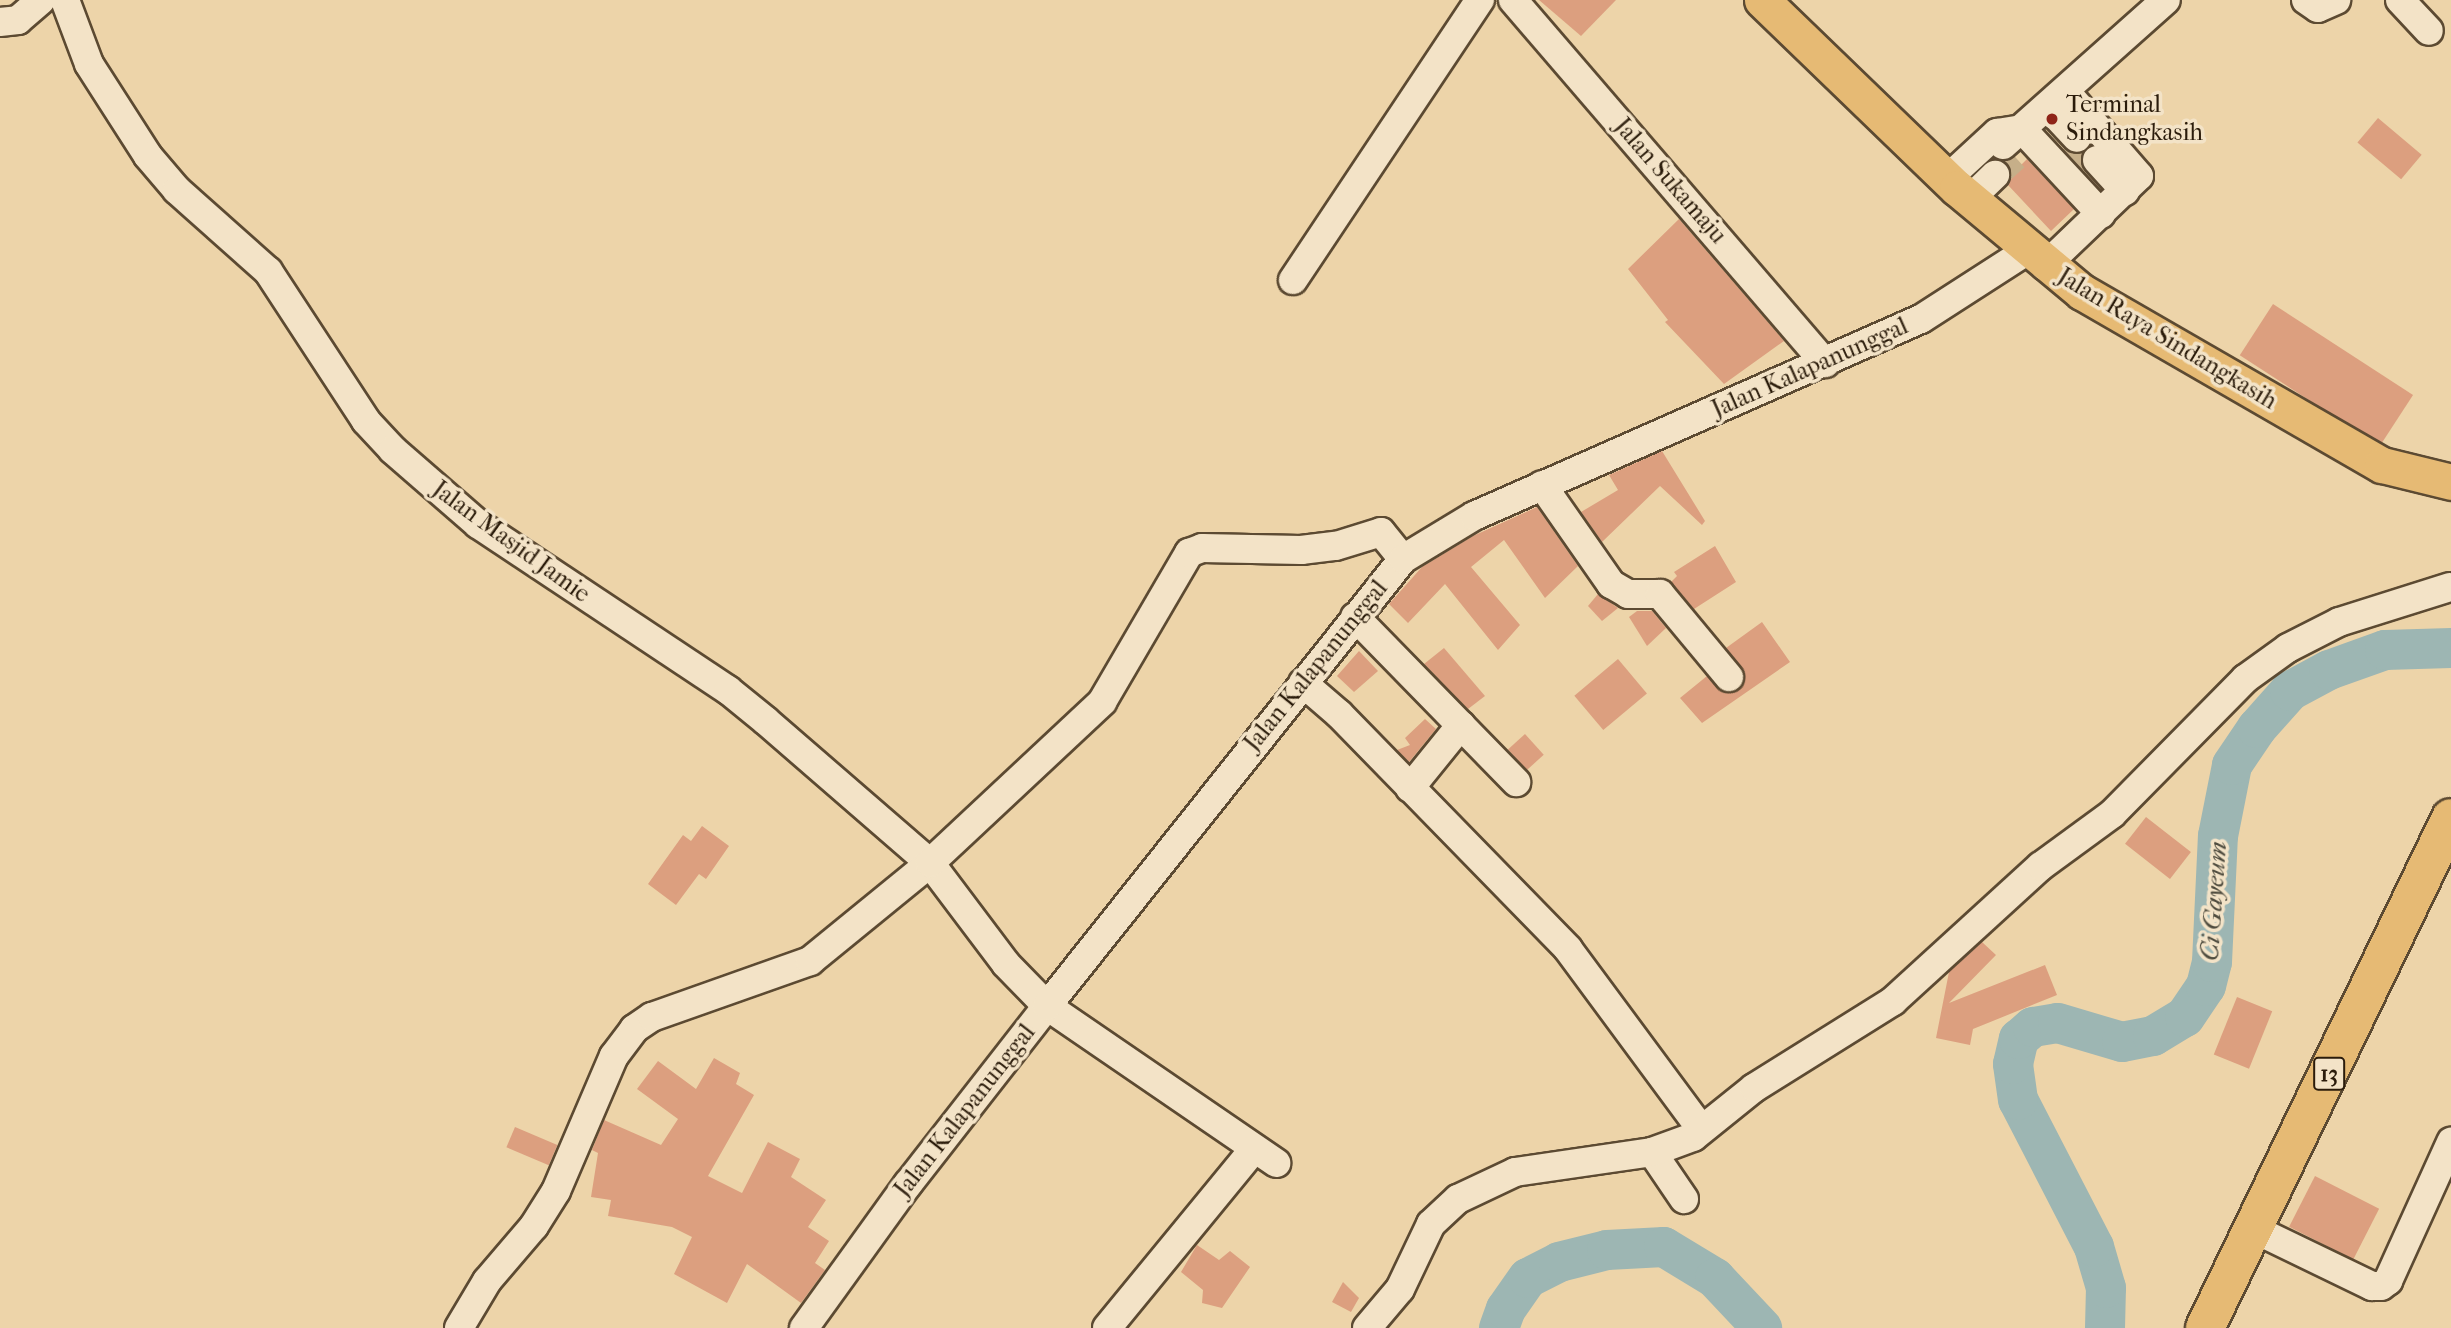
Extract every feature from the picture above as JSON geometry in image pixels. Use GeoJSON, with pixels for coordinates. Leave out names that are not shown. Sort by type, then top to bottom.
{"type":"FeatureCollection","features":[{"type":"Feature","properties":{"kind":"highway","name":"13"},"geometry":{"type":"LineString","coordinates":[[2205,1328],[2256,1230],[2451,818]]}},
{"type":"Feature","properties":{"kind":"main road","name":"Jalan Raya Sindangkasih"},"geometry":{"type":"LineString","coordinates":[[1776,5],[1958,188],[2037,258],[2094,299],[2382,465],[2451,482]]}},
{"type":"Feature","properties":{"kind":"street"},"geometry":{"type":"LineString","coordinates":[[0,16],[13,0]]}},
{"type":"Feature","properties":{"kind":"street"},"geometry":{"type":"LineString","coordinates":[[0,22],[18,20],[41,0]]}},
{"type":"Feature","properties":{"kind":"street","name":"Jalan Masjid Jamie"},"geometry":{"type":"LineString","coordinates":[[65,0],[89,64],[148,156],[186,198],[268,271],[366,421],[393,450],[478,524],[728,690],[930,863],[1006,964],[1047,1006],[1265,1156],[1107,1328]]}},
{"type":"Feature","properties":{"kind":"street"},"geometry":{"type":"LineString","coordinates":[[1293,280],[1480,0]]}},
{"type":"Feature","properties":{"kind":"street","name":"Jalan Sukamaju"},"geometry":{"type":"LineString","coordinates":[[1513,0],[1825,363]]}},
{"type":"Feature","properties":{"kind":"street"},"geometry":{"type":"LineString","coordinates":[[1958,188],[2036,127],[2166,0]]}},
{"type":"Feature","properties":{"kind":"street"},"geometry":{"type":"LineString","coordinates":[[2306,0],[2318,8],[2336,0]]}},
{"type":"Feature","properties":{"kind":"street"},"geometry":{"type":"LineString","coordinates":[[2400,0],[2429,31]]}},
{"type":"Feature","properties":{"kind":"street"},"geometry":{"type":"LineString","coordinates":[[2036,127],[2070,144]]}},
{"type":"Feature","properties":{"kind":"street"},"geometry":{"type":"LineString","coordinates":[[2036,127],[2119,197]]}},
{"type":"Feature","properties":{"kind":"street"},"geometry":{"type":"LineString","coordinates":[[1958,188],[1997,133],[2036,127],[2137,169],[2119,197]]}},
{"type":"Feature","properties":{"kind":"street"},"geometry":{"type":"LineString","coordinates":[[2091,166],[2119,197]]}},
{"type":"Feature","properties":{"kind":"street","name":"Jalan Kalapanunggal"},"geometry":{"type":"LineString","coordinates":[[804,1328],[908,1184],[1355,617],[1392,544],[1474,516],[1922,319],[2037,258],[2119,197]]}},
{"type":"Feature","properties":{"kind":"street"},"geometry":{"type":"LineString","coordinates":[[1542,485],[1611,584],[1628,593],[1660,594],[1729,677]]}},
{"type":"Feature","properties":{"kind":"street"},"geometry":{"type":"LineString","coordinates":[[459,1328],[487,1281],[534,1226],[556,1191],[614,1056],[634,1029],[652,1017],[810,961],[930,863],[1102,702],[1189,553],[1202,548],[1301,550],[1392,544]]}},
{"type":"Feature","properties":{"kind":"street"},"geometry":{"type":"LineString","coordinates":[[1367,1328],[1400,1289],[1431,1224],[1458,1199],[1515,1172],[1651,1152],[1684,1142],[1754,1088],[1893,1001],[2041,866],[2112,814],[2245,679],[2339,621],[2450,587]]}},
{"type":"Feature","properties":{"kind":"street"},"geometry":{"type":"LineString","coordinates":[[1355,617],[1516,782]]}},
{"type":"Feature","properties":{"kind":"street"},"geometry":{"type":"LineString","coordinates":[[1303,683],[1568,949],[1701,1129]]}},
{"type":"Feature","properties":{"kind":"street"},"geometry":{"type":"LineString","coordinates":[[1410,788],[1461,725]]}},
{"type":"Feature","properties":{"kind":"street"},"geometry":{"type":"LineString","coordinates":[[2256,1230],[2372,1286],[2385,1284],[2451,1142]]}},
{"type":"Feature","properties":{"kind":"street"},"geometry":{"type":"LineString","coordinates":[[1651,1152],[1684,1199]]}},
{"type":"Feature","properties":{"kind":"building"},"geometry":{"type":"Polygon","coordinates":[[[1539,0],[1616,0],[1581,36],[1539,0]]]}},
{"type":"Feature","properties":{"kind":"building"},"geometry":{"type":"Polygon","coordinates":[[[2378,118],[2422,155],[2401,179],[2357,143],[2378,118]]]}},
{"type":"Feature","properties":{"kind":"building"},"geometry":{"type":"Polygon","coordinates":[[[2014,157],[2021,165],[2027,159],[2074,209],[2051,231],[2008,185],[2011,172],[2003,161],[2014,157]]]}},
{"type":"Feature","properties":{"kind":"building"},"geometry":{"type":"Polygon","coordinates":[[[1679,219],[1784,341],[1724,384],[1665,322],[1668,320],[1628,269],[1679,219]]]}},
{"type":"Feature","properties":{"kind":"building"},"geometry":{"type":"Polygon","coordinates":[[[2273,304],[2413,395],[2380,446],[2240,355],[2273,304]]]}},
{"type":"Feature","properties":{"kind":"building"},"geometry":{"type":"Polygon","coordinates":[[[1662,451],[1705,521],[1702,525],[1660,486],[1602,542],[1581,512],[1618,490],[1609,475],[1662,451]]]}},
{"type":"Feature","properties":{"kind":"building"},"geometry":{"type":"Polygon","coordinates":[[[1537,507],[1578,566],[1545,598],[1504,540],[1471,567],[1520,625],[1498,650],[1445,584],[1408,623],[1389,604],[1422,567],[1473,536],[1537,507]]]}},
{"type":"Feature","properties":{"kind":"building"},"geometry":{"type":"Polygon","coordinates":[[[1715,546],[1736,582],[1694,609],[1671,582],[1677,576],[1674,572],[1715,546]]]}},
{"type":"Feature","properties":{"kind":"building"},"geometry":{"type":"Polygon","coordinates":[[[1598,594],[1618,608],[1602,621],[1588,606],[1598,594]]]}},
{"type":"Feature","properties":{"kind":"building"},"geometry":{"type":"Polygon","coordinates":[[[1637,611],[1652,611],[1666,628],[1647,646],[1629,617],[1637,611]]]}},
{"type":"Feature","properties":{"kind":"building"},"geometry":{"type":"Polygon","coordinates":[[[1762,622],[1790,662],[1702,723],[1680,698],[1707,676],[1723,692],[1740,689],[1745,674],[1726,648],[1762,622]]]}},
{"type":"Feature","properties":{"kind":"building"},"geometry":{"type":"Polygon","coordinates":[[[1444,648],[1485,696],[1468,709],[1424,664],[1444,648]]]}},
{"type":"Feature","properties":{"kind":"building"},"geometry":{"type":"Polygon","coordinates":[[[1359,651],[1378,671],[1354,692],[1337,676],[1359,651]]]}},
{"type":"Feature","properties":{"kind":"building"},"geometry":{"type":"Polygon","coordinates":[[[1618,659],[1647,693],[1603,730],[1574,696],[1618,659]]]}},
{"type":"Feature","properties":{"kind":"building"},"geometry":{"type":"Polygon","coordinates":[[[1425,719],[1436,729],[1409,762],[1397,750],[1410,745],[1405,738],[1425,719]]]}},
{"type":"Feature","properties":{"kind":"building"},"geometry":{"type":"Polygon","coordinates":[[[1525,734],[1544,755],[1527,770],[1508,749],[1525,734]]]}},
{"type":"Feature","properties":{"kind":"building"},"geometry":{"type":"Polygon","coordinates":[[[2146,817],[2191,852],[2170,879],[2125,844],[2146,817]]]}},
{"type":"Feature","properties":{"kind":"building"},"geometry":{"type":"Polygon","coordinates":[[[702,826],[729,846],[706,879],[699,874],[676,905],[648,884],[683,835],[691,841],[702,826]]]}},
{"type":"Feature","properties":{"kind":"building"},"geometry":{"type":"Polygon","coordinates":[[[1982,942],[1996,955],[1949,1003],[2045,965],[2057,995],[1973,1029],[1970,1045],[1936,1038],[1949,972],[1982,942]]]}},
{"type":"Feature","properties":{"kind":"building"},"geometry":{"type":"Polygon","coordinates":[[[2237,997],[2272,1011],[2249,1069],[2214,1054],[2237,997]]]}},
{"type":"Feature","properties":{"kind":"building"},"geometry":{"type":"Polygon","coordinates":[[[714,1058],[740,1073],[736,1084],[754,1095],[708,1176],[742,1193],[768,1142],[800,1159],[791,1177],[826,1200],[808,1227],[829,1241],[815,1263],[825,1270],[801,1303],[747,1264],[727,1303],[674,1274],[692,1237],[672,1227],[608,1216],[611,1200],[591,1197],[598,1153],[592,1150],[604,1120],[661,1145],[678,1119],[637,1089],[658,1061],[696,1089],[714,1058]]]}},
{"type":"Feature","properties":{"kind":"building"},"geometry":{"type":"Polygon","coordinates":[[[515,1127],[557,1145],[549,1165],[506,1147],[515,1127]]]}},
{"type":"Feature","properties":{"kind":"building"},"geometry":{"type":"Polygon","coordinates":[[[2315,1176],[2379,1209],[2353,1259],[2289,1227],[2315,1176]]]}},
{"type":"Feature","properties":{"kind":"building"},"geometry":{"type":"Polygon","coordinates":[[[1197,1245],[1219,1260],[1230,1251],[1250,1267],[1222,1308],[1202,1303],[1203,1290],[1181,1272],[1197,1245]]]}},
{"type":"Feature","properties":{"kind":"building"},"geometry":{"type":"Polygon","coordinates":[[[1343,1282],[1359,1298],[1351,1312],[1332,1302],[1343,1282]]]}},
{"type":"Feature","properties":{"kind":"waterway","name":"Ci Gayeum"},"geometry":{"type":"LineString","coordinates":[[2105,1328],[2106,1288],[2094,1247],[2018,1100],[2013,1064],[2019,1039],[2033,1027],[2058,1023],[2122,1042],[2153,1036],[2185,1017],[2206,986],[2212,962],[2218,836],[2232,765],[2257,728],[2290,691],[2329,670],[2385,650],[2451,648]]}},
{"type":"Feature","properties":{"kind":"waterway","name":"Ci Gayeum"},"geometry":{"type":"LineString","coordinates":[[1499,1328],[1506,1309],[1528,1278],[1559,1262],[1607,1250],[1664,1247],[1715,1278],[1762,1328]]}},
{"type":"Feature","properties":{"kind":"tunnel"},"geometry":{"type":"LineString","coordinates":[[2064,149],[2085,172]]}},
{"type":"Feature","properties":{"kind":"tunnel"},"geometry":{"type":"LineString","coordinates":[[1995,175],[2015,157]]}},
{"type":"Feature","properties":{"kind":"place","name":"Terminal Sindangkasih"},"geometry":{"type":"Point","coordinates":[2052,119]}}]}
